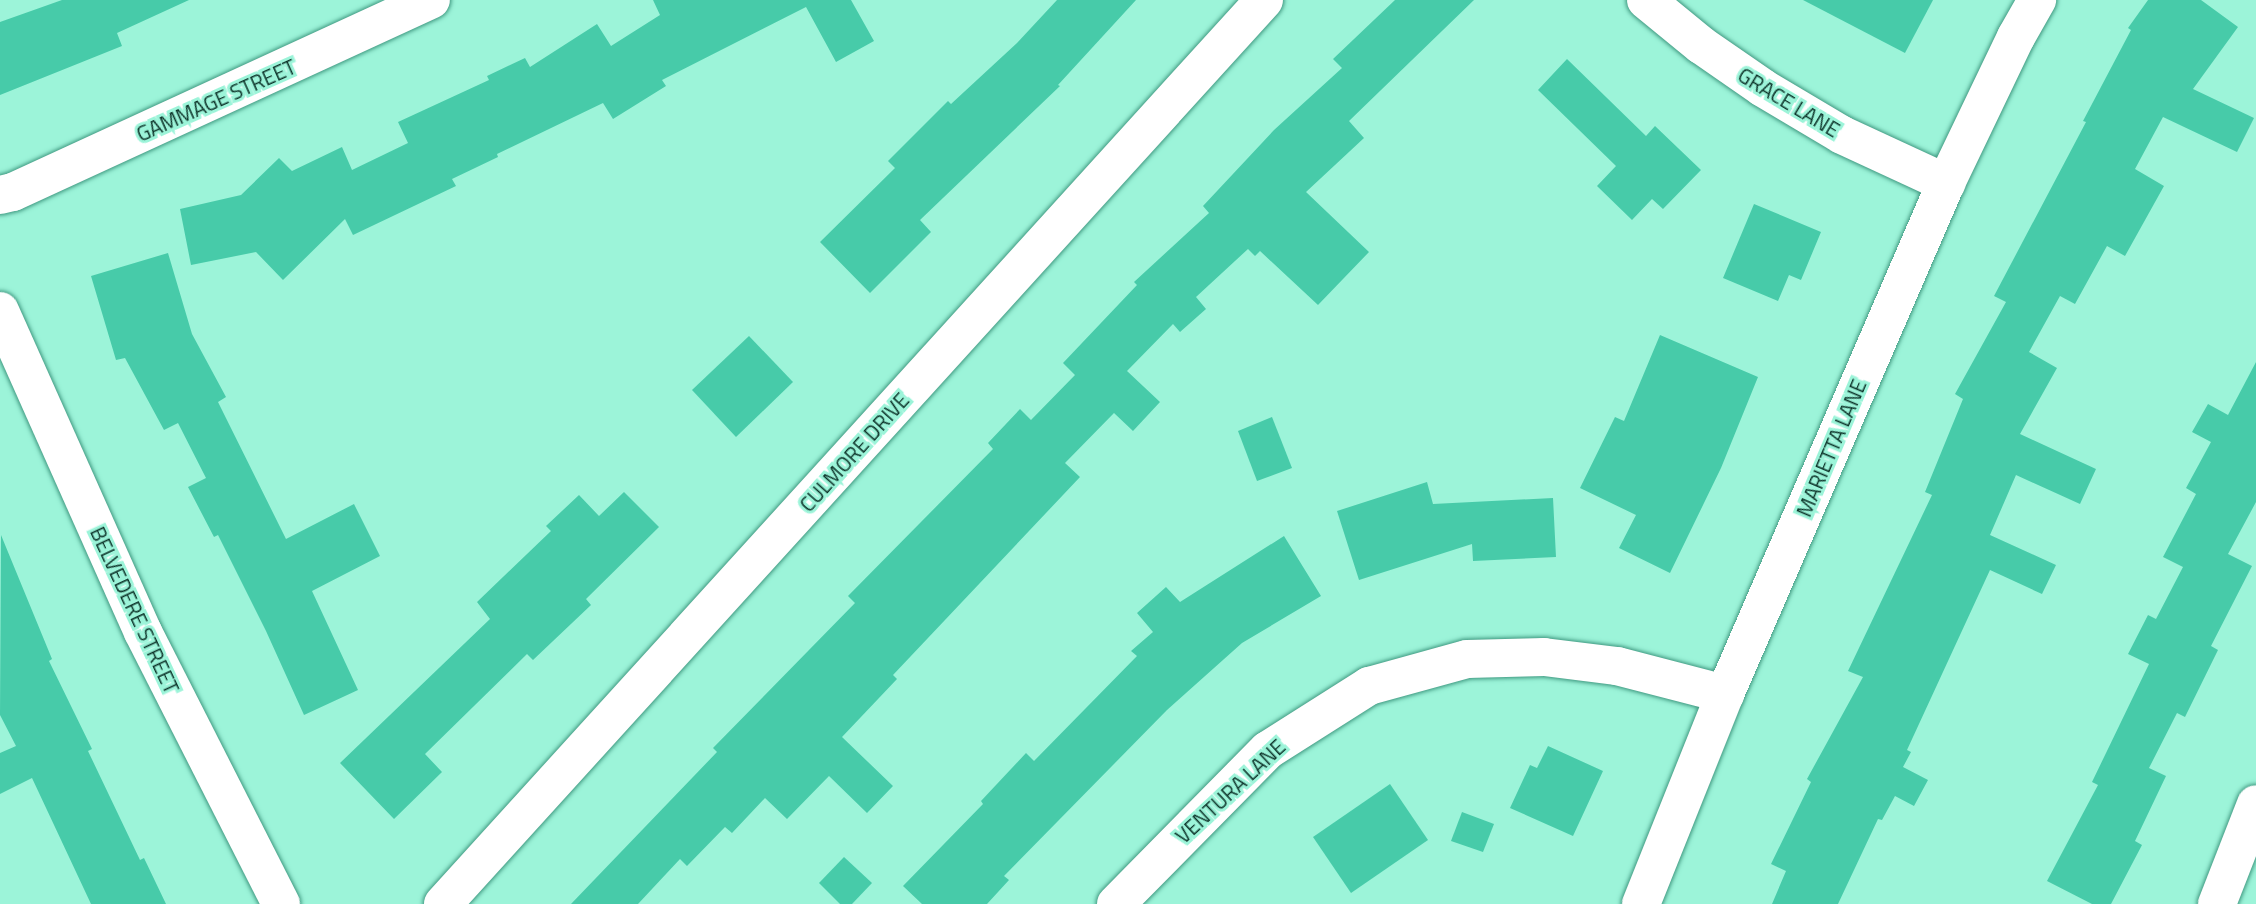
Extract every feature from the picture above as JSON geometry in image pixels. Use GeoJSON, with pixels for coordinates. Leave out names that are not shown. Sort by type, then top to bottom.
{"type":"FeatureCollection","features":[{"type":"Feature","properties":{"kind":"street","name":"GAMMAGE STREET"},"geometry":{"type":"LineString","coordinates":[[0,195],[13,192],[431,0]]}},
{"type":"Feature","properties":{"kind":"street","name":"CULMORE DRIVE"},"geometry":{"type":"LineString","coordinates":[[443,904],[1264,0]]}},
{"type":"Feature","properties":{"kind":"street","name":"GRACE LANE"},"geometry":{"type":"LineString","coordinates":[[1646,0],[1701,45],[1763,88],[1842,135],[1945,183]]}},
{"type":"Feature","properties":{"kind":"street","name":"MARIETTA LANE"},"geometry":{"type":"LineString","coordinates":[[1641,904],[1725,694],[1945,183],[2016,37],[2037,0]]}},
{"type":"Feature","properties":{"kind":"street","name":"BELVEDERE STREET"},"geometry":{"type":"LineString","coordinates":[[0,311],[143,632],[281,904]]}},
{"type":"Feature","properties":{"kind":"street","name":"VENTURA LANE"},"geometry":{"type":"LineString","coordinates":[[1116,904],[1268,750],[1369,686],[1467,659],[1544,657],[1617,666],[1725,694]]}},
{"type":"Feature","properties":{"kind":"street"},"geometry":{"type":"LineString","coordinates":[[2217,904],[2256,804]]}},
{"type":"Feature","properties":{"kind":"building"},"geometry":{"type":"Polygon","coordinates":[[[62,0],[189,0],[117,33],[122,46],[0,95],[0,22],[62,0]]]}},
{"type":"Feature","properties":{"kind":"building"},"geometry":{"type":"Polygon","coordinates":[[[653,0],[851,0],[874,41],[836,62],[806,7],[662,80],[666,86],[613,119],[603,103],[497,154],[498,157],[452,179],[456,186],[353,235],[345,219],[283,280],[256,252],[191,265],[180,209],[241,195],[279,158],[292,171],[342,147],[352,170],[408,143],[398,122],[489,80],[487,76],[525,58],[530,67],[597,24],[611,46],[660,15],[653,0]]]}},
{"type":"Feature","properties":{"kind":"building"},"geometry":{"type":"Polygon","coordinates":[[[1057,0],[1136,0],[1058,85],[1060,86],[920,220],[931,232],[870,293],[820,242],[895,168],[888,161],[948,101],[951,104],[1017,43],[1057,0]]]}},
{"type":"Feature","properties":{"kind":"building"},"geometry":{"type":"Polygon","coordinates":[[[1395,0],[1474,0],[1349,121],[1364,138],[1306,192],[1369,252],[1318,305],[1260,251],[1255,256],[1248,249],[1196,297],[1206,309],[1180,332],[1173,324],[1127,371],[1160,402],[1133,431],[1114,413],[1065,463],[1080,477],[893,675],[897,679],[842,737],[893,786],[867,813],[829,776],[787,819],[765,798],[732,833],[725,827],[687,866],[680,859],[638,904],[571,904],[717,752],[713,748],[855,603],[848,596],[993,449],[988,443],[1020,409],[1031,420],[1075,375],[1063,363],[1137,285],[1134,282],[1209,213],[1203,206],[1274,130],[1342,68],[1333,59],[1395,0]]]}},
{"type":"Feature","properties":{"kind":"building"},"geometry":{"type":"Polygon","coordinates":[[[1803,0],[1933,0],[1905,53],[1803,0]]]}},
{"type":"Feature","properties":{"kind":"building"},"geometry":{"type":"Polygon","coordinates":[[[2148,0],[2201,0],[2238,27],[2193,89],[2254,118],[2237,152],[2163,117],[2135,169],[2164,186],[2125,256],[2107,246],[2075,304],[2060,296],[2029,352],[2057,368],[2020,434],[2096,469],[2080,504],[2016,475],[1990,535],[2056,565],[2042,594],[1990,570],[1907,750],[1911,752],[1903,767],[1928,780],[1914,806],[1895,796],[1882,820],[1878,819],[1838,904],[1772,904],[1786,871],[1771,864],[1811,782],[1807,779],[1863,677],[1848,671],[1932,495],[1925,492],[1963,399],[1955,394],[2006,302],[1994,296],[2086,122],[2083,121],[2131,30],[2128,28],[2148,0]]]}},
{"type":"Feature","properties":{"kind":"building"},"geometry":{"type":"Polygon","coordinates":[[[1567,59],[1646,136],[1655,126],[1701,170],[1663,209],[1652,199],[1632,220],[1597,186],[1616,166],[1538,90],[1567,59]]]}},
{"type":"Feature","properties":{"kind":"building"},"geometry":{"type":"Polygon","coordinates":[[[1754,204],[1821,232],[1801,280],[1789,275],[1778,301],[1723,278],[1754,204]]]}},
{"type":"Feature","properties":{"kind":"building"},"geometry":{"type":"Polygon","coordinates":[[[168,253],[192,334],[226,397],[218,402],[286,539],[354,504],[380,556],[312,591],[358,690],[304,715],[218,535],[214,537],[188,487],[206,478],[178,423],[164,430],[125,358],[116,360],[91,276],[168,253]]]}},
{"type":"Feature","properties":{"kind":"building"},"geometry":{"type":"Polygon","coordinates":[[[1660,335],[1758,377],[1721,468],[1670,573],[1619,548],[1636,515],[1580,488],[1615,417],[1624,421],[1660,335]]]}},
{"type":"Feature","properties":{"kind":"building"},"geometry":{"type":"Polygon","coordinates":[[[749,336],[793,382],[736,437],[692,390],[749,336]]]}},
{"type":"Feature","properties":{"kind":"building"},"geometry":{"type":"Polygon","coordinates":[[[2256,362],[2256,502],[2228,554],[2252,566],[2211,646],[2218,650],[2185,717],[2177,713],[2149,768],[2166,776],[2135,841],[2142,845],[2111,904],[2092,904],[2047,881],[2098,785],[2092,782],[2149,664],[2128,654],[2148,615],[2156,619],[2183,567],[2163,557],[2196,494],[2186,488],[2211,442],[2192,432],[2208,404],[2228,415],[2256,362]]]}},
{"type":"Feature","properties":{"kind":"building"},"geometry":{"type":"Polygon","coordinates":[[[1272,417],[1292,468],[1257,481],[1238,431],[1272,417]]]}},
{"type":"Feature","properties":{"kind":"building"},"geometry":{"type":"Polygon","coordinates":[[[1427,482],[1433,504],[1553,498],[1556,557],[1473,561],[1472,544],[1359,580],[1337,511],[1427,482]]]}},
{"type":"Feature","properties":{"kind":"building"},"geometry":{"type":"Polygon","coordinates":[[[624,492],[659,527],[586,599],[591,605],[533,660],[527,654],[425,754],[442,772],[394,819],[340,763],[490,619],[477,602],[551,531],[546,526],[579,495],[599,516],[624,492]]]}},
{"type":"Feature","properties":{"kind":"building"},"geometry":{"type":"Polygon","coordinates":[[[1,535],[52,659],[49,661],[92,749],[88,751],[140,860],[144,858],[166,904],[91,904],[32,778],[0,794],[0,753],[16,746],[0,715],[1,535]]]}},
{"type":"Feature","properties":{"kind":"building"},"geometry":{"type":"Polygon","coordinates":[[[1284,536],[1321,596],[1242,643],[1167,710],[1004,876],[1009,880],[987,904],[922,904],[903,886],[983,804],[981,801],[1026,753],[1034,761],[1137,656],[1131,651],[1153,632],[1137,613],[1166,587],[1180,602],[1284,536]]]}},
{"type":"Feature","properties":{"kind":"building"},"geometry":{"type":"Polygon","coordinates":[[[1548,746],[1603,771],[1573,836],[1510,808],[1530,765],[1537,768],[1548,746]]]}},
{"type":"Feature","properties":{"kind":"building"},"geometry":{"type":"Polygon","coordinates":[[[1390,784],[1428,840],[1351,893],[1313,837],[1390,784]]]}},
{"type":"Feature","properties":{"kind":"building"},"geometry":{"type":"Polygon","coordinates":[[[1462,812],[1494,824],[1483,852],[1451,841],[1462,812]]]}},
{"type":"Feature","properties":{"kind":"building"},"geometry":{"type":"Polygon","coordinates":[[[844,857],[872,883],[852,904],[840,904],[819,883],[844,857]]]}}]}
